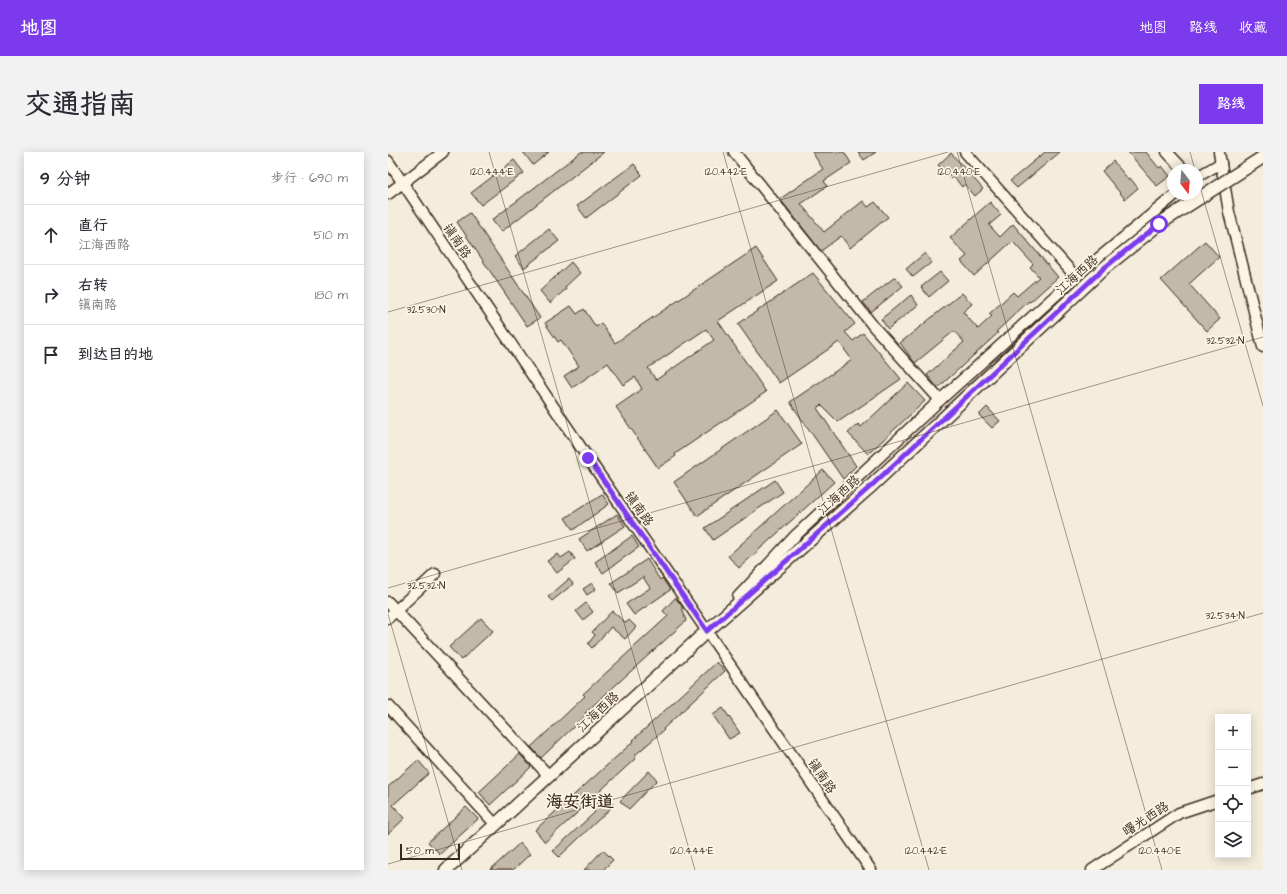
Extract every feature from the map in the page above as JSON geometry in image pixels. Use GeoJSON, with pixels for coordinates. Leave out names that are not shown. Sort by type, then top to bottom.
{"type":"FeatureCollection","features":[{"type":"Feature","properties":{"kind":"main road","name":"江海西路"},"geometry":{"type":"LineString","coordinates":[[446,870],[707,631],[870,487],[1103,269],[1159,224],[1263,157]]}},
{"type":"Feature","properties":{"kind":"street"},"geometry":{"type":"LineString","coordinates":[[388,194],[443,152]]}},
{"type":"Feature","properties":{"kind":"street"},"geometry":{"type":"LineString","coordinates":[[734,152],[874,327],[940,400]]}},
{"type":"Feature","properties":{"kind":"street"},"geometry":{"type":"LineString","coordinates":[[965,152],[1076,278]]}},
{"type":"Feature","properties":{"kind":"street"},"geometry":{"type":"LineString","coordinates":[[1167,152],[1178,164]]}},
{"type":"Feature","properties":{"kind":"street"},"geometry":{"type":"LineString","coordinates":[[1219,152],[1229,212],[1263,347]]}},
{"type":"Feature","properties":{"kind":"street","name":"镇南路"},"geometry":{"type":"LineString","coordinates":[[388,161],[588,458],[871,870]]}},
{"type":"Feature","properties":{"kind":"street"},"geometry":{"type":"LineString","coordinates":[[1203,174],[1221,163]]}},
{"type":"Feature","properties":{"kind":"street"},"geometry":{"type":"LineString","coordinates":[[707,631],[795,536],[940,400],[1076,278],[1169,200]]}},
{"type":"Feature","properties":{"kind":"street"},"geometry":{"type":"LineString","coordinates":[[392,614],[435,574]]}},
{"type":"Feature","properties":{"kind":"street"},"geometry":{"type":"LineString","coordinates":[[388,602],[392,614],[549,776]]}},
{"type":"Feature","properties":{"kind":"street"},"geometry":{"type":"LineString","coordinates":[[388,706],[496,825]]}},
{"type":"Feature","properties":{"kind":"street"},"geometry":{"type":"LineString","coordinates":[[1251,788],[1263,784]]}},
{"type":"Feature","properties":{"kind":"street","name":"曙光西路"},"geometry":{"type":"LineString","coordinates":[[1092,870],[1179,813],[1215,801]]}},
{"type":"Feature","properties":{"kind":"building"},"geometry":{"type":"Polygon","coordinates":[[[523,152],[549,152],[533,165],[523,152]]]}},
{"type":"Feature","properties":{"kind":"building"},"geometry":{"type":"Polygon","coordinates":[[[581,152],[604,152],[501,232],[492,220],[581,152]]]}},
{"type":"Feature","properties":{"kind":"building"},"geometry":{"type":"Polygon","coordinates":[[[812,152],[844,152],[851,163],[824,181],[827,186],[801,204],[824,232],[863,201],[868,207],[875,202],[888,217],[850,248],[841,236],[821,251],[780,199],[823,169],[812,152]]]}},
{"type":"Feature","properties":{"kind":"building"},"geometry":{"type":"Polygon","coordinates":[[[858,152],[876,152],[864,160],[858,152]]]}},
{"type":"Feature","properties":{"kind":"building"},"geometry":{"type":"Polygon","coordinates":[[[1045,152],[1060,152],[1017,188],[1010,181],[1045,152]]]}},
{"type":"Feature","properties":{"kind":"building"},"geometry":{"type":"Polygon","coordinates":[[[1128,152],[1146,152],[1159,168],[1162,166],[1167,172],[1167,178],[1157,186],[1128,152]]]}},
{"type":"Feature","properties":{"kind":"building"},"geometry":{"type":"Polygon","coordinates":[[[951,153],[983,189],[975,196],[965,184],[962,187],[954,177],[951,179],[938,165],[951,153]]]}},
{"type":"Feature","properties":{"kind":"building"},"geometry":{"type":"Polygon","coordinates":[[[514,160],[524,173],[481,205],[471,193],[514,160]]]}},
{"type":"Feature","properties":{"kind":"building"},"geometry":{"type":"Polygon","coordinates":[[[1113,161],[1128,179],[1130,178],[1138,188],[1125,199],[1102,171],[1113,161]]]}},
{"type":"Feature","properties":{"kind":"building"},"geometry":{"type":"Polygon","coordinates":[[[634,164],[642,175],[586,218],[577,206],[634,164]]]}},
{"type":"Feature","properties":{"kind":"building"},"geometry":{"type":"Polygon","coordinates":[[[990,202],[1001,215],[989,225],[1000,237],[1013,224],[1058,277],[1030,302],[1029,301],[996,332],[998,333],[938,388],[927,375],[964,342],[954,331],[915,363],[900,343],[962,293],[972,304],[963,312],[978,329],[992,316],[989,314],[1013,292],[1017,296],[1039,277],[1030,267],[1033,264],[1013,242],[974,276],[961,261],[967,256],[950,238],[990,202]]]}},
{"type":"Feature","properties":{"kind":"building"},"geometry":{"type":"Polygon","coordinates":[[[470,213],[540,318],[527,326],[457,222],[470,213]]]}},
{"type":"Feature","properties":{"kind":"building"},"geometry":{"type":"Polygon","coordinates":[[[549,229],[559,241],[524,268],[515,256],[549,229]]]}},
{"type":"Feature","properties":{"kind":"building"},"geometry":{"type":"Polygon","coordinates":[[[1205,241],[1219,257],[1189,284],[1220,319],[1207,331],[1161,280],[1205,241]]]}},
{"type":"Feature","properties":{"kind":"building"},"geometry":{"type":"Polygon","coordinates":[[[756,248],[778,281],[718,321],[766,392],[675,454],[676,456],[658,468],[616,407],[642,389],[635,377],[623,385],[608,363],[572,388],[564,376],[579,366],[561,340],[558,342],[545,323],[571,306],[577,314],[584,309],[596,327],[601,323],[615,343],[756,248]],[[706,329],[648,368],[656,380],[714,340],[706,329]]]}},
{"type":"Feature","properties":{"kind":"building"},"geometry":{"type":"Polygon","coordinates":[[[925,253],[932,262],[913,277],[906,269],[925,253]]]}},
{"type":"Feature","properties":{"kind":"building"},"geometry":{"type":"Polygon","coordinates":[[[571,262],[580,273],[565,287],[566,289],[550,303],[540,291],[571,262]]]}},
{"type":"Feature","properties":{"kind":"building"},"geometry":{"type":"Polygon","coordinates":[[[940,272],[948,281],[929,297],[921,287],[940,272]]]}},
{"type":"Feature","properties":{"kind":"building"},"geometry":{"type":"Polygon","coordinates":[[[813,273],[855,324],[845,332],[853,341],[863,333],[901,379],[838,422],[821,405],[817,408],[856,466],[843,479],[790,402],[852,360],[839,342],[779,383],[738,324],[813,273]]]}},
{"type":"Feature","properties":{"kind":"building"},"geometry":{"type":"Polygon","coordinates":[[[895,277],[903,286],[871,312],[863,302],[895,277]]]}},
{"type":"Feature","properties":{"kind":"building"},"geometry":{"type":"Polygon","coordinates":[[[911,295],[918,305],[888,329],[881,319],[911,295]]]}},
{"type":"Feature","properties":{"kind":"building"},"geometry":{"type":"Polygon","coordinates":[[[908,383],[925,401],[868,454],[848,433],[858,424],[861,427],[908,383]]]}},
{"type":"Feature","properties":{"kind":"building"},"geometry":{"type":"Polygon","coordinates":[[[987,407],[1000,421],[992,428],[979,415],[987,407]]]}},
{"type":"Feature","properties":{"kind":"building"},"geometry":{"type":"Polygon","coordinates":[[[778,410],[802,444],[697,516],[674,482],[778,410]]]}},
{"type":"Feature","properties":{"kind":"building"},"geometry":{"type":"Polygon","coordinates":[[[823,470],[834,482],[739,568],[728,556],[823,470]]]}},
{"type":"Feature","properties":{"kind":"building"},"geometry":{"type":"Polygon","coordinates":[[[775,480],[783,492],[713,540],[705,528],[775,480]]]}},
{"type":"Feature","properties":{"kind":"building"},"geometry":{"type":"Polygon","coordinates":[[[602,494],[609,504],[573,530],[565,518],[602,494]]]}},
{"type":"Feature","properties":{"kind":"building"},"geometry":{"type":"Polygon","coordinates":[[[617,514],[625,526],[587,551],[579,539],[617,514]]]}},
{"type":"Feature","properties":{"kind":"building"},"geometry":{"type":"Polygon","coordinates":[[[632,536],[639,547],[603,573],[595,562],[632,536]]]}},
{"type":"Feature","properties":{"kind":"building"},"geometry":{"type":"Polygon","coordinates":[[[570,552],[575,559],[557,573],[547,561],[558,554],[561,558],[570,552]]]}},
{"type":"Feature","properties":{"kind":"building"},"geometry":{"type":"Polygon","coordinates":[[[647,559],[660,580],[662,578],[670,590],[634,615],[626,604],[650,588],[643,577],[618,593],[611,583],[647,559]]]}},
{"type":"Feature","properties":{"kind":"building"},"geometry":{"type":"Polygon","coordinates":[[[569,579],[573,584],[552,601],[548,597],[569,579]]]}},
{"type":"Feature","properties":{"kind":"building"},"geometry":{"type":"Polygon","coordinates":[[[592,583],[596,589],[587,595],[583,589],[592,583]]]}},
{"type":"Feature","properties":{"kind":"building"},"geometry":{"type":"Polygon","coordinates":[[[675,598],[681,604],[686,621],[585,713],[587,714],[541,758],[531,747],[585,696],[583,694],[668,616],[663,611],[675,598]]]}},
{"type":"Feature","properties":{"kind":"building"},"geometry":{"type":"Polygon","coordinates":[[[586,603],[593,612],[583,620],[576,611],[586,603]]]}},
{"type":"Feature","properties":{"kind":"building"},"geometry":{"type":"Polygon","coordinates":[[[612,611],[626,623],[629,620],[636,627],[625,639],[611,627],[592,648],[588,644],[595,635],[592,632],[612,611]]]}},
{"type":"Feature","properties":{"kind":"building"},"geometry":{"type":"Polygon","coordinates":[[[481,618],[493,631],[461,660],[449,647],[481,618]]]}},
{"type":"Feature","properties":{"kind":"building"},"geometry":{"type":"Polygon","coordinates":[[[717,662],[725,671],[663,729],[664,730],[634,756],[636,758],[600,791],[614,805],[559,857],[553,851],[595,812],[587,804],[545,842],[535,830],[634,741],[633,740],[717,662]]]}},
{"type":"Feature","properties":{"kind":"building"},"geometry":{"type":"Polygon","coordinates":[[[723,708],[740,733],[729,739],[713,715],[723,708]]]}},
{"type":"Feature","properties":{"kind":"building"},"geometry":{"type":"Polygon","coordinates":[[[520,754],[531,767],[490,805],[479,792],[520,754]]]}},
{"type":"Feature","properties":{"kind":"building"},"geometry":{"type":"Polygon","coordinates":[[[418,760],[429,773],[393,805],[405,818],[388,834],[388,787],[418,760]]]}},
{"type":"Feature","properties":{"kind":"building"},"geometry":{"type":"Polygon","coordinates":[[[649,771],[657,780],[629,809],[620,801],[649,771]]]}},
{"type":"Feature","properties":{"kind":"building"},"geometry":{"type":"Polygon","coordinates":[[[466,807],[478,819],[440,854],[428,842],[466,807]]]}},
{"type":"Feature","properties":{"kind":"building"},"geometry":{"type":"Polygon","coordinates":[[[520,843],[530,854],[513,870],[490,870],[520,843]]]}},
{"type":"Feature","properties":{"kind":"building"},"geometry":{"type":"Polygon","coordinates":[[[603,850],[613,860],[603,870],[584,870],[603,850]]]}},
{"type":"Feature","properties":{"kind":"district","name":"海安街道"},"geometry":{"type":"Point","coordinates":[580,802]}},
{"type":"Feature","properties":{"kind":"route"},"geometry":{"type":"LineString","coordinates":[[588,458],[707,631],[870,487],[1103,269],[1159,224]]}}]}
